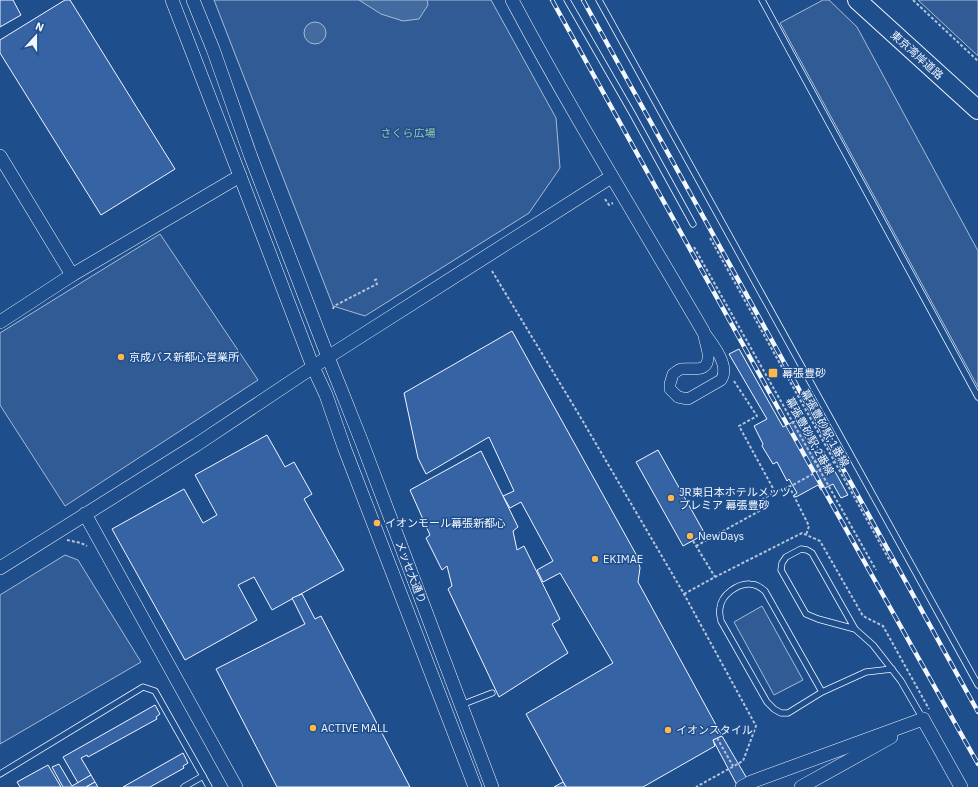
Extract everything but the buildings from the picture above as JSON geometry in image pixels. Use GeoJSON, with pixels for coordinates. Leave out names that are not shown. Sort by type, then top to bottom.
{"type":"FeatureCollection","features":[{"type":"Feature","properties":{"kind":"highway","name":"東京湾岸道路"},"geometry":{"type":"LineString","coordinates":[[857,0],[978,110]]}},
{"type":"Feature","properties":{"kind":"street","name":"メッセ大通り"},"geometry":{"type":"LineString","coordinates":[[172,0],[313,367],[326,395],[344,447],[475,787]]}},
{"type":"Feature","properties":{"kind":"street","name":"メッセ大通り"},"geometry":{"type":"LineString","coordinates":[[193,0],[213,49],[252,157],[364,447],[492,787]]}},
{"type":"Feature","properties":{"kind":"street"},"geometry":{"type":"LineString","coordinates":[[512,0],[611,177],[724,365],[724,376],[721,380],[688,399],[678,397],[670,389],[673,374],[682,369],[698,370],[707,362],[708,353],[704,342],[703,331]]}},
{"type":"Feature","properties":{"kind":"street"},"geometry":{"type":"LineString","coordinates":[[0,156],[72,275]]}},
{"type":"Feature","properties":{"kind":"street"},"geometry":{"type":"LineString","coordinates":[[0,322],[72,275],[240,176]]}},
{"type":"Feature","properties":{"kind":"street"},"geometry":{"type":"LineString","coordinates":[[0,568],[196,445],[328,357],[611,177]]}},
{"type":"Feature","properties":{"kind":"street"},"geometry":{"type":"LineString","coordinates":[[85,514],[236,787]]}},
{"type":"Feature","properties":{"kind":"street"},"geometry":{"type":"LineString","coordinates":[[746,784],[924,719]]}},
{"type":"Feature","properties":{"kind":"street"},"geometry":{"type":"LineString","coordinates":[[801,787],[924,719]]}},
{"type":"Feature","properties":{"kind":"street"},"geometry":{"type":"LineString","coordinates":[[924,719],[961,787]]}},
{"type":"Feature","properties":{"kind":"lane"},"geometry":{"type":"LineString","coordinates":[[567,0],[632,113],[693,224]]}},
{"type":"Feature","properties":{"kind":"lane"},"geometry":{"type":"LineString","coordinates":[[599,0],[978,685]]}},
{"type":"Feature","properties":{"kind":"lane"},"geometry":{"type":"LineString","coordinates":[[762,0],[978,397]]}},
{"type":"Feature","properties":{"kind":"lane"},"geometry":{"type":"LineString","coordinates":[[855,629],[818,619],[806,614],[781,570],[782,563],[786,557],[801,549],[812,553],[855,629],[872,645],[892,669],[924,719]]}},
{"type":"Feature","properties":{"kind":"lane"},"geometry":{"type":"LineString","coordinates":[[822,692],[764,591],[757,585],[750,584],[741,585],[727,594],[720,607],[721,621],[768,702],[774,709],[781,713],[788,713],[822,692],[866,672],[892,669]]}},
{"type":"Feature","properties":{"kind":"lane"},"geometry":{"type":"LineString","coordinates":[[0,774],[143,687],[155,691],[209,787]]}},
{"type":"Feature","properties":{"kind":"lane"},"geometry":{"type":"LineString","coordinates":[[461,705],[492,693]]}},
{"type":"Feature","properties":{"kind":"lane"},"geometry":{"type":"LineString","coordinates":[[184,787],[203,776]]}},
{"type":"Feature","properties":{"kind":"path"},"geometry":{"type":"LineString","coordinates":[[913,0],[978,61]]}},
{"type":"Feature","properties":{"kind":"path"},"geometry":{"type":"LineString","coordinates":[[605,199],[609,205],[615,202]]}},
{"type":"Feature","properties":{"kind":"path","name":"幕張豊砂駅;1番線"},"geometry":{"type":"LineString","coordinates":[[710,238],[891,563]]}},
{"type":"Feature","properties":{"kind":"path","name":"幕張豊砂駅;2番線"},"geometry":{"type":"LineString","coordinates":[[694,247],[876,570]]}},
{"type":"Feature","properties":{"kind":"path"},"geometry":{"type":"LineString","coordinates":[[492,271],[578,413],[676,581],[756,726],[743,761],[696,787]]}},
{"type":"Feature","properties":{"kind":"path"},"geometry":{"type":"LineString","coordinates":[[333,309],[334,306],[377,284],[375,280],[377,279]]}},
{"type":"Feature","properties":{"kind":"path"},"geometry":{"type":"LineString","coordinates":[[734,381],[757,416],[739,426],[775,492]]}},
{"type":"Feature","properties":{"kind":"path"},"geometry":{"type":"LineString","coordinates":[[815,460],[822,469]]}},
{"type":"Feature","properties":{"kind":"path"},"geometry":{"type":"LineString","coordinates":[[696,546],[763,509],[763,498],[834,462]]}},
{"type":"Feature","properties":{"kind":"path"},"geometry":{"type":"LineString","coordinates":[[789,486],[809,526],[806,535]]}},
{"type":"Feature","properties":{"kind":"path"},"geometry":{"type":"LineString","coordinates":[[66,540],[87,545],[90,552]]}},
{"type":"Feature","properties":{"kind":"path"},"geometry":{"type":"LineString","coordinates":[[693,541],[714,577]]}},
{"type":"Feature","properties":{"kind":"path"},"geometry":{"type":"LineString","coordinates":[[717,738],[733,766]]}},
{"type":"Feature","properties":{"kind":"shaded area","name":"さくら広場"},"geometry":{"type":"Polygon","coordinates":[[[214,0],[491,0],[556,118],[560,168],[529,213],[365,316],[333,306],[214,0]]]}},
{"type":"Feature","properties":{"kind":"shaded area"},"geometry":{"type":"Polygon","coordinates":[[[359,0],[427,0],[428,5],[419,19],[403,21],[381,14],[359,0]]]}},
{"type":"Feature","properties":{"kind":"shaded area"},"geometry":{"type":"Polygon","coordinates":[[[823,0],[829,0],[857,27],[978,251],[978,387],[780,23],[823,0]]]}},
{"type":"Feature","properties":{"kind":"shaded area"},"geometry":{"type":"Polygon","coordinates":[[[918,0],[978,0],[978,56],[918,0]]]}},
{"type":"Feature","properties":{"kind":"shaded area"},"geometry":{"type":"Polygon","coordinates":[[[315,22],[323,25],[326,33],[323,41],[315,44],[307,41],[304,33],[307,25],[315,22]]]}},
{"type":"Feature","properties":{"kind":"shaded area","name":"京成バス新都心営業所"},"geometry":{"type":"Polygon","coordinates":[[[160,234],[258,380],[65,506],[0,405],[0,333],[160,234]]]}},
{"type":"Feature","properties":{"kind":"shaded area"},"geometry":{"type":"Polygon","coordinates":[[[65,555],[78,560],[141,662],[0,744],[0,595],[65,555]]]}},
{"type":"Feature","properties":{"kind":"shaded area"},"geometry":{"type":"Polygon","coordinates":[[[762,606],[803,680],[774,695],[734,622],[762,606]]]}},
{"type":"Feature","properties":{"kind":"railway"},"geometry":{"type":"LineString","coordinates":[[552,0],[783,417],[978,764]]}},
{"type":"Feature","properties":{"kind":"railway"},"geometry":{"type":"LineString","coordinates":[[583,0],[978,712]]}},
{"type":"Feature","properties":{"kind":"place","name":"京成バス新都心営業所"},"geometry":{"type":"Point","coordinates":[121,357]}},
{"type":"Feature","properties":{"kind":"place","name":"幕張豊砂"},"geometry":{"type":"Point","coordinates":[773,373]}},
{"type":"Feature","properties":{"kind":"place","name":"JR東日本ホテルメッツ プレミア 幕張豊砂"},"geometry":{"type":"Point","coordinates":[671,498]}},
{"type":"Feature","properties":{"kind":"place","name":"イオンモール幕張新都心"},"geometry":{"type":"Point","coordinates":[377,523]}},
{"type":"Feature","properties":{"kind":"place","name":"NewDays"},"geometry":{"type":"Point","coordinates":[690,536]}},
{"type":"Feature","properties":{"kind":"place","name":"EKIMAE"},"geometry":{"type":"Point","coordinates":[595,559]}},
{"type":"Feature","properties":{"kind":"place","name":"ACTIVE MALL"},"geometry":{"type":"Point","coordinates":[313,728]}},
{"type":"Feature","properties":{"kind":"place","name":"イオンスタイル"},"geometry":{"type":"Point","coordinates":[668,730]}}]}
